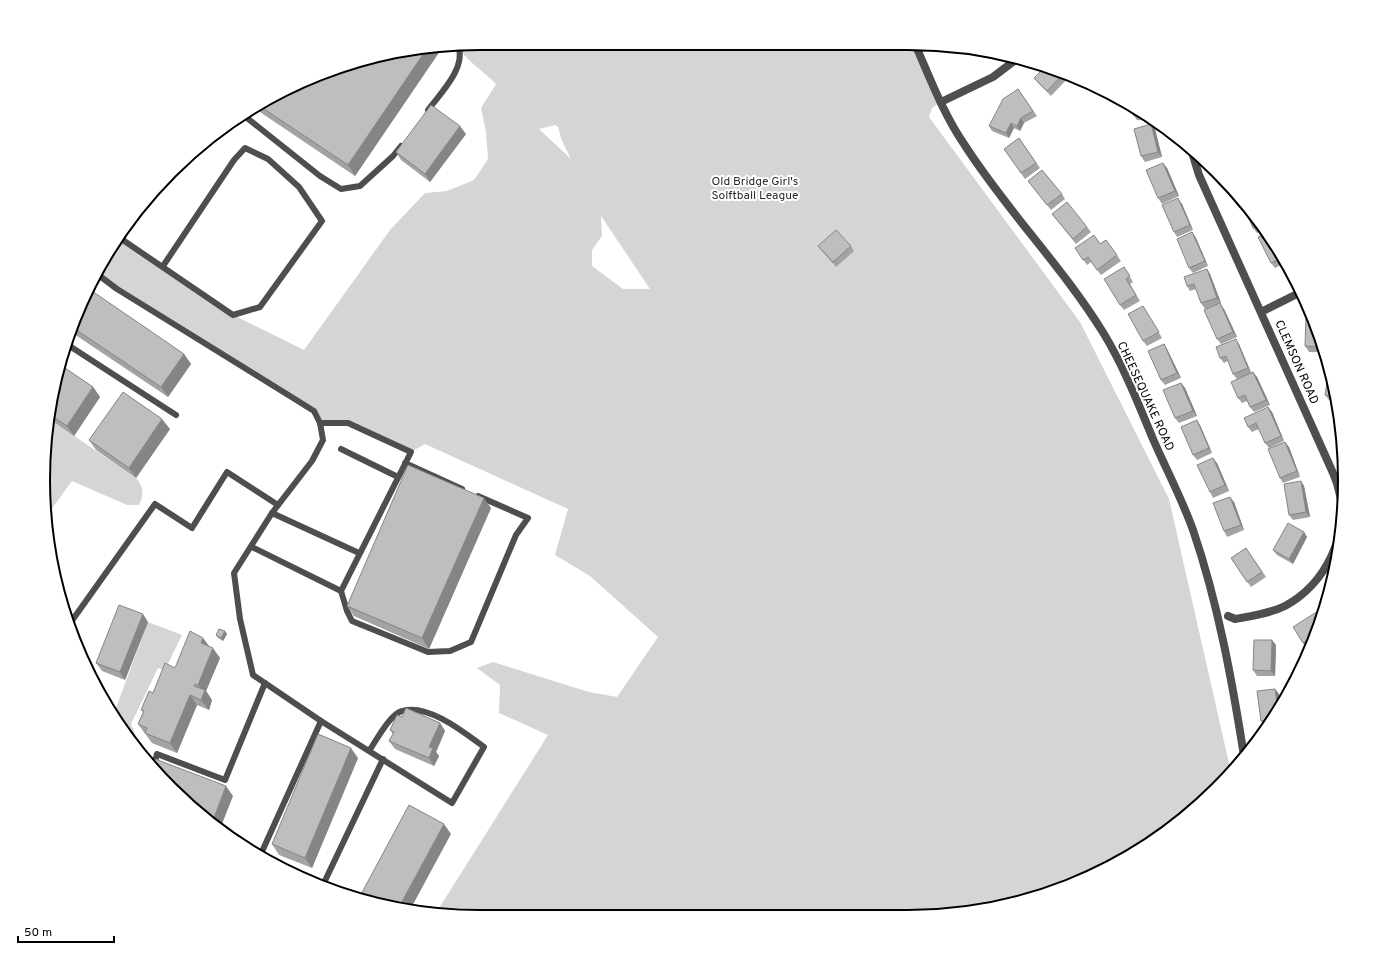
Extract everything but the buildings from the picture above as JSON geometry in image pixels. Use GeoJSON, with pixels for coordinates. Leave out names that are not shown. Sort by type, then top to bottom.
{"type":"FeatureCollection","features":[{"type":"Feature","properties":{"kind":"street","name":"CHEESEQUAKE ROAD"},"geometry":{"type":"LineString","coordinates":[[918,50],[941,102],[964,145],[1005,203],[1081,300],[1103,333],[1125,374],[1187,515],[1198,546],[1218,622],[1237,710],[1243,749]]}},
{"type":"Feature","properties":{"kind":"street"},"geometry":{"type":"LineString","coordinates":[[941,102],[993,77],[1011,63]]}},
{"type":"Feature","properties":{"kind":"street","name":"CLEMSON ROAD"},"geometry":{"type":"LineString","coordinates":[[1194,159],[1199,174],[1338,486]]}},
{"type":"Feature","properties":{"kind":"street"},"geometry":{"type":"LineString","coordinates":[[1261,312],[1296,295]]}},
{"type":"Feature","properties":{"kind":"street","name":"CLEMSON ROAD"},"geometry":{"type":"LineString","coordinates":[[1228,616],[1235,620],[1277,609],[1303,594],[1315,581],[1329,562],[1331,556]]}},
{"type":"Feature","properties":{"kind":"lane"},"geometry":{"type":"LineString","coordinates":[[425,114],[458,67],[461,53],[460,51]]}},
{"type":"Feature","properties":{"kind":"lane"},"geometry":{"type":"LineString","coordinates":[[247,118],[320,176],[341,189],[360,186],[393,156],[407,138]]}},
{"type":"Feature","properties":{"kind":"lane"},"geometry":{"type":"LineString","coordinates":[[123,240],[233,315],[260,307],[322,221],[299,187],[268,159],[245,148],[234,160],[163,266]]}},
{"type":"Feature","properties":{"kind":"lane"},"geometry":{"type":"LineString","coordinates":[[101,277],[117,289],[314,411],[320,423],[323,440],[312,461],[272,512],[252,547],[234,573],[240,620],[253,675],[321,721],[369,751],[383,759],[452,802],[484,747],[451,722],[435,715],[417,711],[402,711],[391,718],[369,751]]}},
{"type":"Feature","properties":{"kind":"lane"},"geometry":{"type":"LineString","coordinates":[[71,347],[176,415]]}},
{"type":"Feature","properties":{"kind":"lane"},"geometry":{"type":"LineString","coordinates":[[320,423],[348,423],[411,452],[405,463],[398,478],[359,553],[341,591],[347,611],[352,621],[428,652],[450,651],[471,642],[516,535],[528,518],[405,463]]}},
{"type":"Feature","properties":{"kind":"lane"},"geometry":{"type":"LineString","coordinates":[[341,449],[398,478]]}},
{"type":"Feature","properties":{"kind":"lane"},"geometry":{"type":"LineString","coordinates":[[73,619],[155,504],[192,528],[227,472],[278,505]]}},
{"type":"Feature","properties":{"kind":"lane"},"geometry":{"type":"LineString","coordinates":[[272,512],[359,553]]}},
{"type":"Feature","properties":{"kind":"lane"},"geometry":{"type":"LineString","coordinates":[[252,547],[341,591]]}},
{"type":"Feature","properties":{"kind":"lane"},"geometry":{"type":"LineString","coordinates":[[155,761],[157,754],[225,780],[265,683]]}},
{"type":"Feature","properties":{"kind":"lane"},"geometry":{"type":"LineString","coordinates":[[262,851],[321,721]]}},
{"type":"Feature","properties":{"kind":"lane"},"geometry":{"type":"LineString","coordinates":[[325,881],[383,759]]}},
{"type":"Feature","properties":{"kind":"green space","name":"Old Bridge Girl's Solftball League"},"geometry":{"type":"Polygon","coordinates":[[[918,50],[941,102],[932,108],[929,117],[1080,322],[1169,499],[1230,766],[1212,784],[1192,803],[1147,838],[1098,866],[1046,887],[992,902],[936,909],[908,910],[480,910],[439,908],[548,735],[499,713],[500,685],[477,668],[493,662],[589,692],[617,697],[658,637],[590,576],[555,555],[568,509],[425,444],[411,452],[348,423],[320,423],[314,411],[101,277],[122,241],[233,315],[304,350],[390,230],[425,193],[447,191],[474,180],[488,159],[486,132],[481,108],[496,84],[461,51],[918,50]],[[555,125],[539,129],[571,159],[562,141],[558,127],[555,125]],[[601,216],[602,236],[592,250],[592,266],[623,289],[650,289],[601,216]]]}},
{"type":"Feature","properties":{"kind":"green space"},"geometry":{"type":"Polygon","coordinates":[[[54,422],[136,478],[142,488],[142,498],[139,505],[127,505],[72,481],[51,510],[50,480],[54,422]]]}},
{"type":"Feature","properties":{"kind":"green space"},"geometry":{"type":"Polygon","coordinates":[[[148,622],[182,635],[165,670],[158,668],[131,724],[138,740],[116,708],[148,622]]]}}]}
